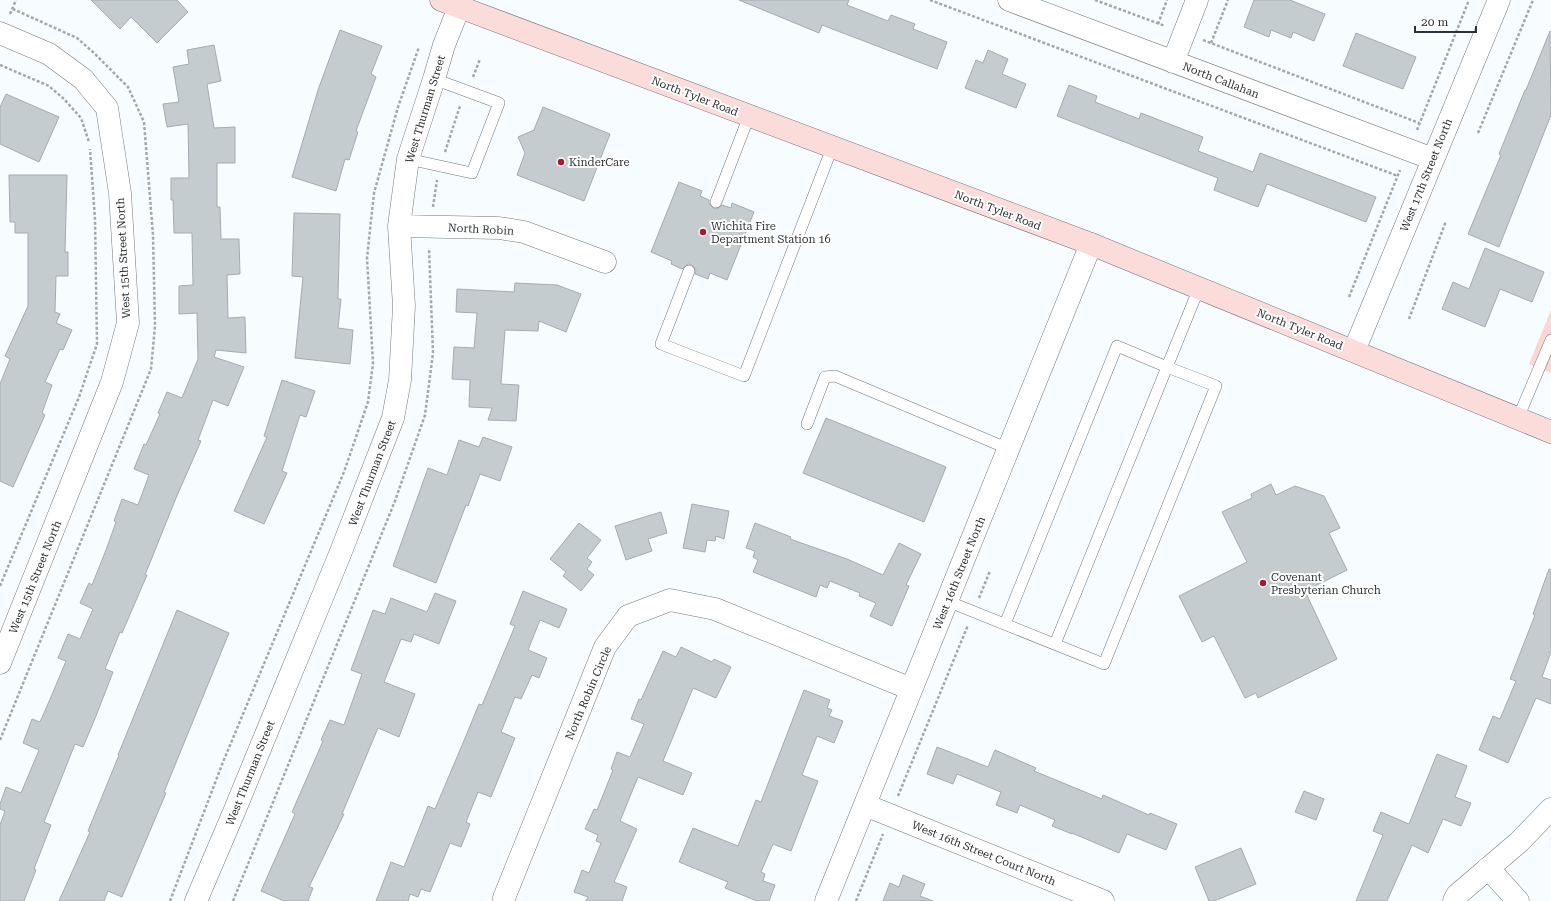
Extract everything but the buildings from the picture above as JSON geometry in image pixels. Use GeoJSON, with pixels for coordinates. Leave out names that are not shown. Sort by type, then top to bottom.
{"type":"FeatureCollection","features":[{"type":"Feature","properties":{"kind":"main road","name":"North Tyler Road"},"geometry":{"type":"LineString","coordinates":[[454,2],[832,148],[1092,244],[1551,432]]}},
{"type":"Feature","properties":{"kind":"street","name":"North Callahan"},"geometry":{"type":"LineString","coordinates":[[1009,0],[1433,159]]}},
{"type":"Feature","properties":{"kind":"street"},"geometry":{"type":"LineString","coordinates":[[1173,62],[1196,0]]}},
{"type":"Feature","properties":{"kind":"street","name":"West 17th Street North"},"geometry":{"type":"LineString","coordinates":[[1354,351],[1499,0]]}},
{"type":"Feature","properties":{"kind":"street","name":"West Thurman Street"},"geometry":{"type":"LineString","coordinates":[[196,901],[334,569],[394,418],[400,380],[404,306],[399,226],[408,159],[444,45],[454,2]]}},
{"type":"Feature","properties":{"kind":"street","name":"West 15th Street North"},"geometry":{"type":"LineString","coordinates":[[0,33],[49,54],[83,79],[107,108],[120,192],[128,323],[112,382],[0,663]]}},
{"type":"Feature","properties":{"kind":"street","name":"North Robin"},"geometry":{"type":"LineString","coordinates":[[399,226],[499,228],[524,232],[605,262]]}},
{"type":"Feature","properties":{"kind":"street","name":"West 16th Street North"},"geometry":{"type":"LineString","coordinates":[[826,901],[1092,244]]}},
{"type":"Feature","properties":{"kind":"street","name":"North Robin Circle"},"geometry":{"type":"LineString","coordinates":[[504,898],[605,648],[628,616],[670,600],[715,609],[912,689]]}},
{"type":"Feature","properties":{"kind":"street","name":"West 16th Street Court North"},"geometry":{"type":"LineString","coordinates":[[865,805],[1103,901]]}},
{"type":"Feature","properties":{"kind":"street"},"geometry":{"type":"LineString","coordinates":[[1454,901],[1457,895],[1519,842],[1551,809]]}},
{"type":"Feature","properties":{"kind":"street"},"geometry":{"type":"LineString","coordinates":[[1488,868],[1518,901]]}},
{"type":"Feature","properties":{"kind":"lane"},"geometry":{"type":"LineString","coordinates":[[408,159],[472,173],[499,103],[434,79]]}},
{"type":"Feature","properties":{"kind":"lane"},"geometry":{"type":"LineString","coordinates":[[716,202],[749,116]]}},
{"type":"Feature","properties":{"kind":"lane"},"geometry":{"type":"LineString","coordinates":[[689,271],[661,344],[744,376],[832,148]]}},
{"type":"Feature","properties":{"kind":"lane"},"geometry":{"type":"LineString","coordinates":[[1055,644],[1199,288]]}},
{"type":"Feature","properties":{"kind":"lane"},"geometry":{"type":"LineString","coordinates":[[1518,418],[1551,340]]}},
{"type":"Feature","properties":{"kind":"lane"},"geometry":{"type":"LineString","coordinates":[[947,601],[1104,664],[1216,386],[1117,346],[1005,624]]}},
{"type":"Feature","properties":{"kind":"lane"},"geometry":{"type":"LineString","coordinates":[[807,424],[825,377],[835,376],[1009,449]]}},
{"type":"Feature","properties":{"kind":"path"},"geometry":{"type":"LineString","coordinates":[[930,0],[1398,176]]}},
{"type":"Feature","properties":{"kind":"path"},"geometry":{"type":"LineString","coordinates":[[1095,0],[1420,122]]}},
{"type":"Feature","properties":{"kind":"path"},"geometry":{"type":"LineString","coordinates":[[1158,24],[1167,0]]}},
{"type":"Feature","properties":{"kind":"path"},"geometry":{"type":"LineString","coordinates":[[1211,43],[1228,0]]}},
{"type":"Feature","properties":{"kind":"path"},"geometry":{"type":"LineString","coordinates":[[1478,133],[1533,0]]}},
{"type":"Feature","properties":{"kind":"path"},"geometry":{"type":"LineString","coordinates":[[170,901],[223,762],[344,472],[368,402],[373,363],[367,258],[374,193],[398,107],[420,44]]}},
{"type":"Feature","properties":{"kind":"path"},"geometry":{"type":"LineString","coordinates":[[0,65],[49,86],[64,99],[81,118],[90,144],[95,219],[97,344],[79,398],[0,586]]}},
{"type":"Feature","properties":{"kind":"path"},"geometry":{"type":"LineString","coordinates":[[1409,319],[1446,221]]}},
{"type":"Feature","properties":{"kind":"path"},"geometry":{"type":"LineString","coordinates":[[856,901],[990,571]]}},
{"type":"Feature","properties":{"kind":"shaded area"},"geometry":{"type":"Polygon","coordinates":[[[1551,310],[1551,373],[1529,364],[1551,310]]]}},
{"type":"Feature","properties":{"kind":"place","name":"KinderCare"},"geometry":{"type":"Point","coordinates":[561,162]}},
{"type":"Feature","properties":{"kind":"place","name":"Wichita Fire Department Station 16"},"geometry":{"type":"Point","coordinates":[703,232]}},
{"type":"Feature","properties":{"kind":"place","name":"Covenant Presbyterian Church"},"geometry":{"type":"Point","coordinates":[1263,583]}}]}
